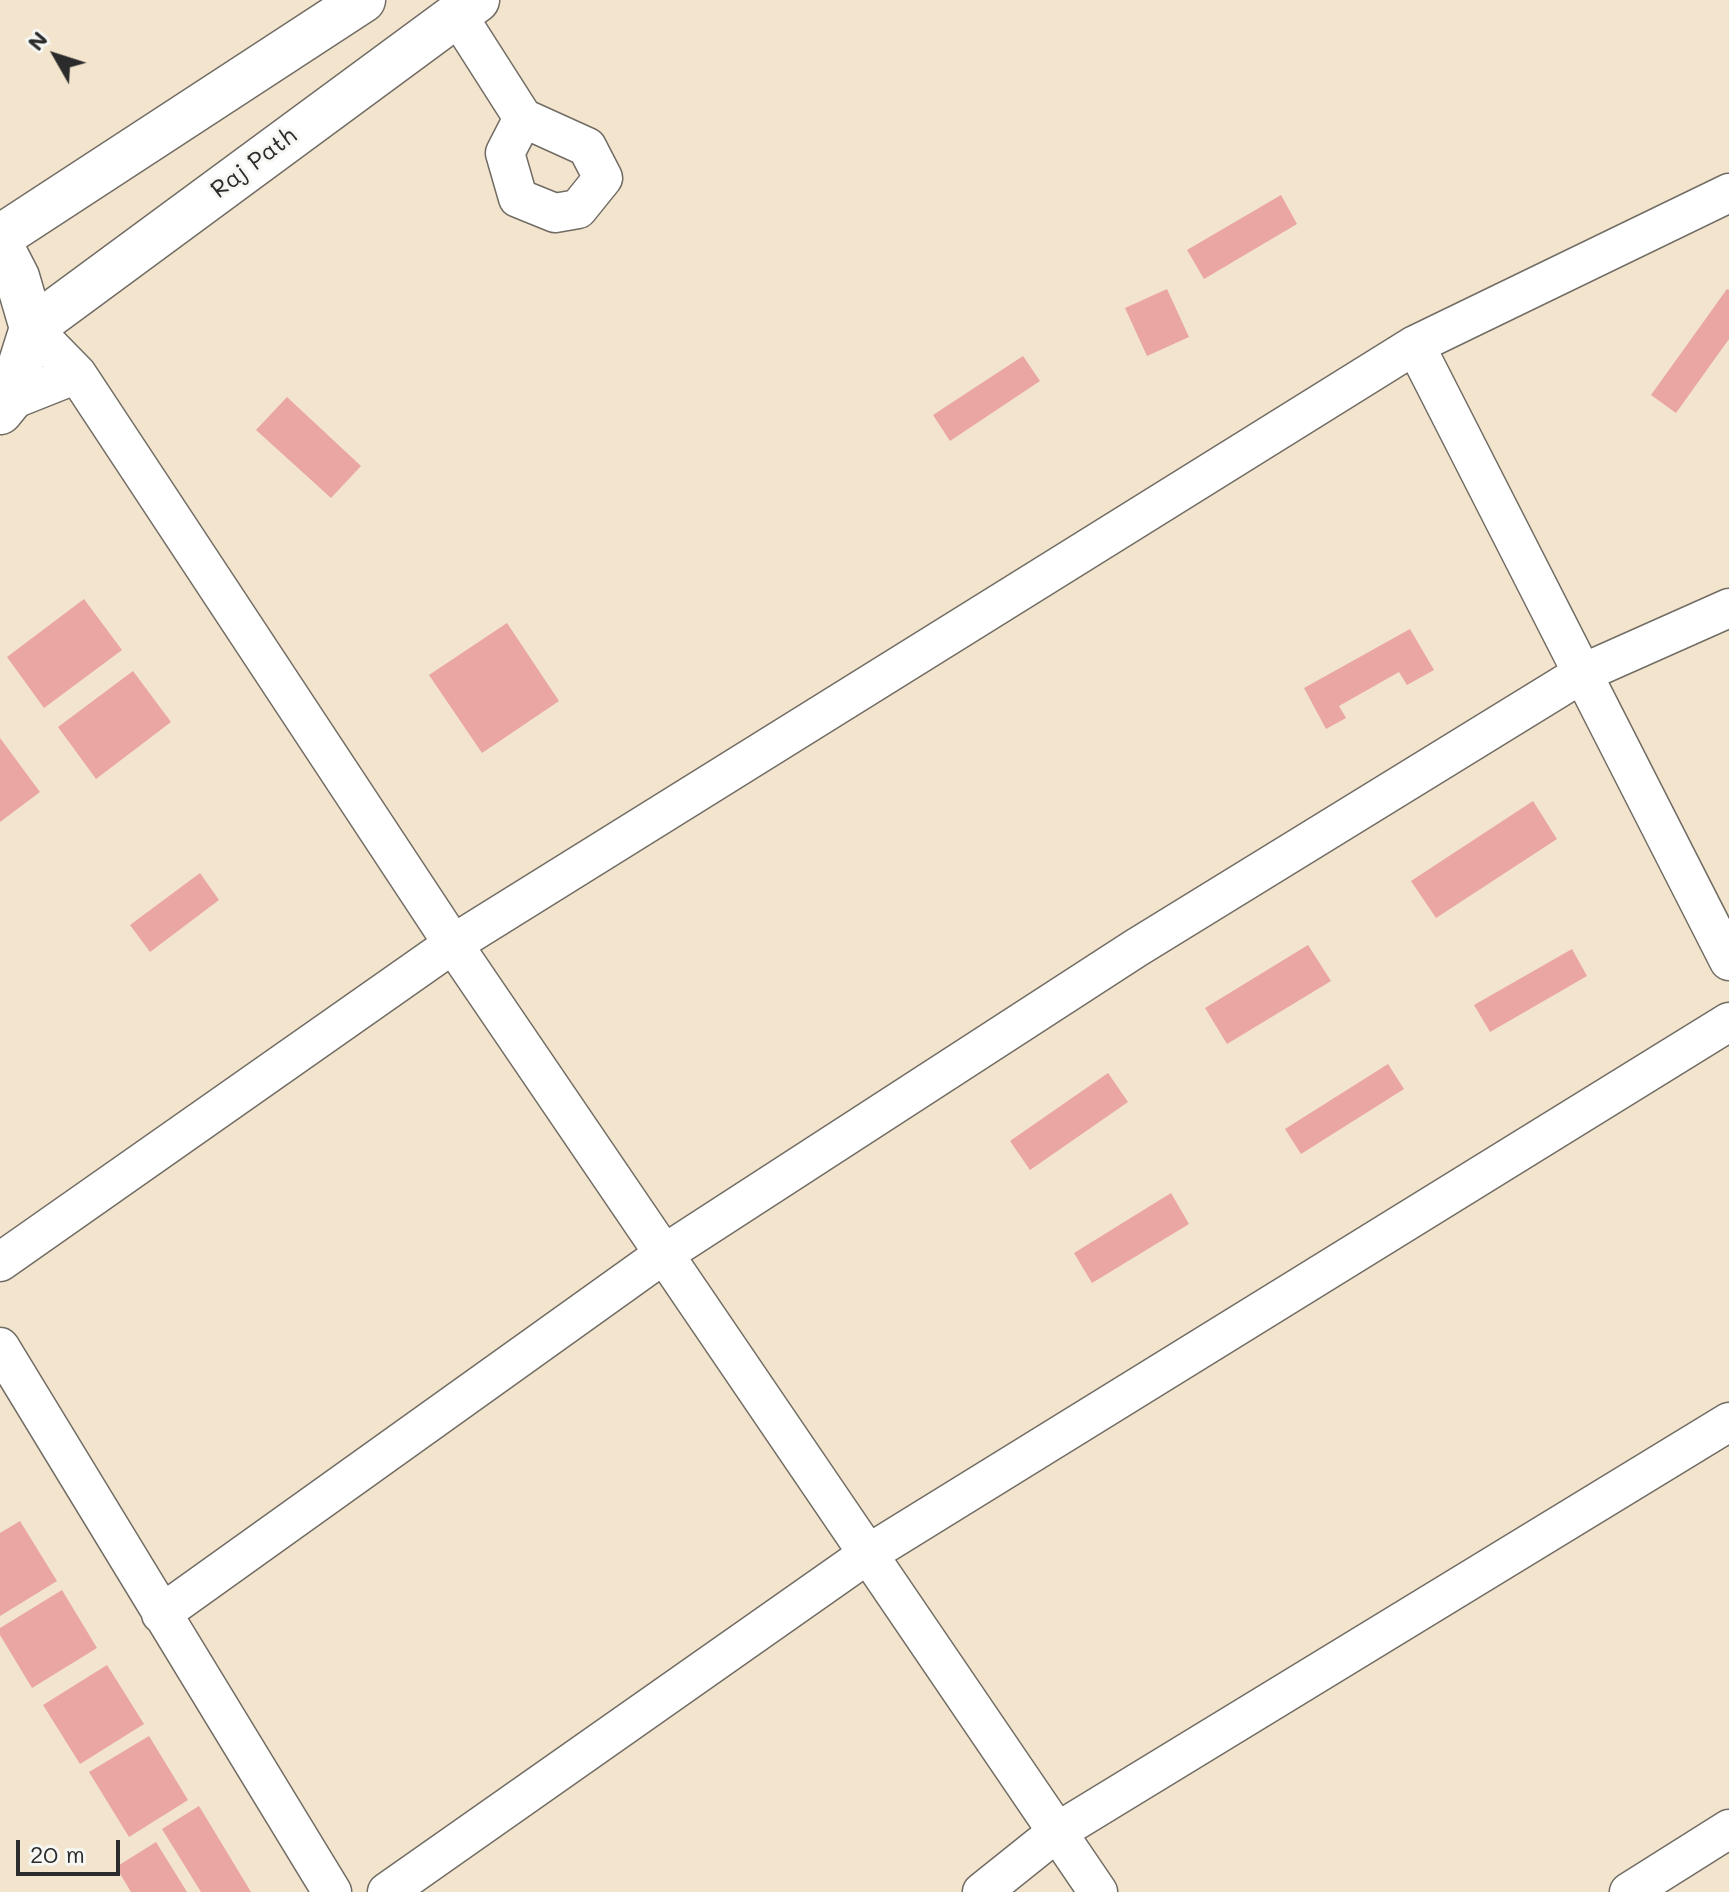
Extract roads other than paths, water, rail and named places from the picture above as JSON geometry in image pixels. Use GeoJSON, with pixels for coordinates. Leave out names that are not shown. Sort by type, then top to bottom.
{"type":"FeatureCollection","features":[{"type":"Feature","properties":{"kind":"main road"},"geometry":{"type":"LineString","coordinates":[[0,237],[363,0]]}},
{"type":"Feature","properties":{"kind":"main road","name":"Raj Path"},"geometry":{"type":"LineString","coordinates":[[32,328],[466,7]]}},
{"type":"Feature","properties":{"kind":"main road"},"geometry":{"type":"LineString","coordinates":[[0,244],[17,277],[32,328],[4,406]]}},
{"type":"Feature","properties":{"kind":"street"},"geometry":{"type":"LineString","coordinates":[[466,7],[523,118]]}},
{"type":"Feature","properties":{"kind":"street"},"geometry":{"type":"LineString","coordinates":[[0,1262],[453,944],[1415,345],[1729,193]]}},
{"type":"Feature","properties":{"kind":"street"},"geometry":{"type":"LineString","coordinates":[[32,328],[77,374],[453,944],[1098,1892]]}},
{"type":"Feature","properties":{"kind":"street"},"geometry":{"type":"LineString","coordinates":[[1415,345],[1729,961]]}},
{"type":"Feature","properties":{"kind":"street"},"geometry":{"type":"LineString","coordinates":[[4,406],[77,374]]}},
{"type":"Feature","properties":{"kind":"street"},"geometry":{"type":"LineString","coordinates":[[161,1614],[664,1254],[1136,948],[1583,673],[1729,608]]}},
{"type":"Feature","properties":{"kind":"street"},"geometry":{"type":"LineString","coordinates":[[387,1892],[868,1554],[1729,1022]]}},
{"type":"Feature","properties":{"kind":"street"},"geometry":{"type":"LineString","coordinates":[[0,1347],[332,1892]]}},
{"type":"Feature","properties":{"kind":"street"},"geometry":{"type":"LineString","coordinates":[[982,1892],[1057,1832],[1729,1422]]}},
{"type":"Feature","properties":{"kind":"street"},"geometry":{"type":"LineString","coordinates":[[1629,1892],[1729,1829]]}}]}
